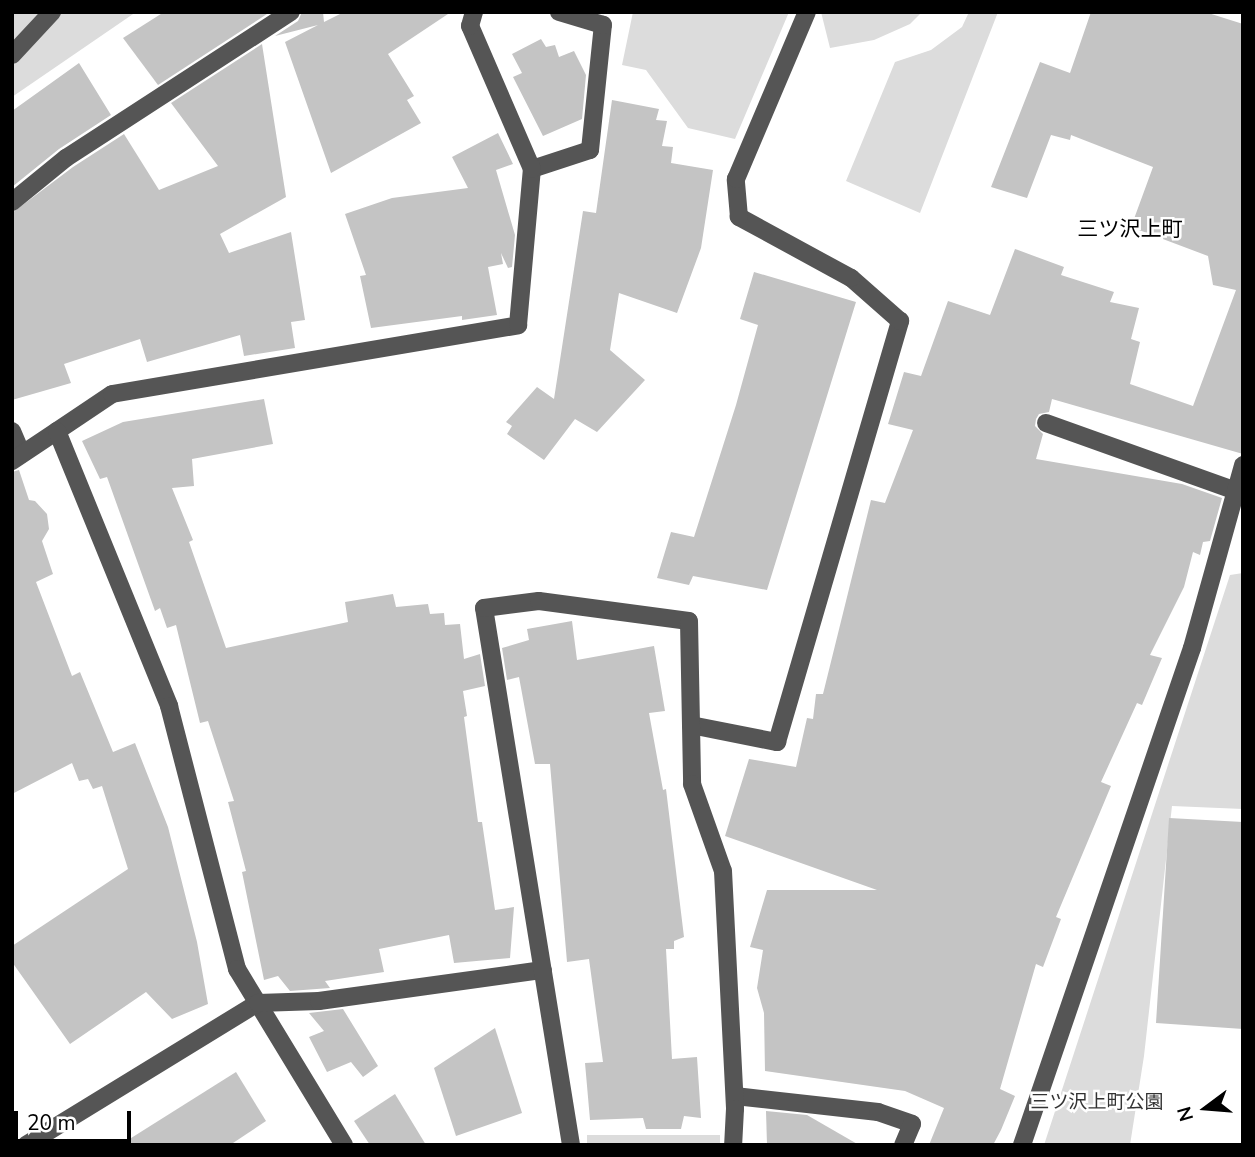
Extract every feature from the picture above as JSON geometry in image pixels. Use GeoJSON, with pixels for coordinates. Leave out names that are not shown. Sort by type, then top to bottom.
{"type":"FeatureCollection","features":[{"type":"Feature","properties":{"kind":"street"},"geometry":{"type":"LineString","coordinates":[[12,55],[52,12]]}},
{"type":"Feature","properties":{"kind":"street"},"geometry":{"type":"LineString","coordinates":[[12,202],[66,158],[291,12]]}},
{"type":"Feature","properties":{"kind":"street"},"geometry":{"type":"LineString","coordinates":[[12,430],[17,458],[112,394],[518,325],[532,169],[470,26],[474,12]]}},
{"type":"Feature","properties":{"kind":"street"},"geometry":{"type":"LineString","coordinates":[[532,169],[590,150],[603,25],[559,12]]}},
{"type":"Feature","properties":{"kind":"street"},"geometry":{"type":"LineString","coordinates":[[691,726],[777,742],[900,321],[851,278],[739,217],[736,179],[807,12]]}},
{"type":"Feature","properties":{"kind":"street"},"geometry":{"type":"LineString","coordinates":[[1046,423],[1236,491]]}},
{"type":"Feature","properties":{"kind":"street"},"geometry":{"type":"LineString","coordinates":[[57,431],[169,706],[237,969],[344,1145]]}},
{"type":"Feature","properties":{"kind":"street"},"geometry":{"type":"LineString","coordinates":[[1022,1145],[1192,648],[1243,464]]}},
{"type":"Feature","properties":{"kind":"street"},"geometry":{"type":"LineString","coordinates":[[571,1145],[484,608],[539,601],[689,621],[692,784],[723,871],[734,1096],[733,1145]]}},
{"type":"Feature","properties":{"kind":"street"},"geometry":{"type":"LineString","coordinates":[[26,1145],[258,1003],[319,1002],[543,970]]}},
{"type":"Feature","properties":{"kind":"street"},"geometry":{"type":"LineString","coordinates":[[734,1096],[877,1112],[912,1124],[903,1145]]}},
{"type":"Feature","properties":{"kind":"green space"},"geometry":{"type":"Polygon","coordinates":[[[12,12],[136,12],[12,97],[12,12]]]}},
{"type":"Feature","properties":{"kind":"green space"},"geometry":{"type":"Polygon","coordinates":[[[633,12],[789,12],[735,139],[688,128],[646,70],[622,65],[633,12]]]}},
{"type":"Feature","properties":{"kind":"green space"},"geometry":{"type":"Polygon","coordinates":[[[821,12],[922,12],[910,24],[874,40],[830,48],[821,12]]]}},
{"type":"Feature","properties":{"kind":"green space"},"geometry":{"type":"Polygon","coordinates":[[[969,12],[998,12],[920,213],[846,181],[895,62],[931,50],[962,27],[969,12]]]}},
{"type":"Feature","properties":{"kind":"green space","name":"三ツ沢上町公園"},"geometry":{"type":"Polygon","coordinates":[[[1243,573],[1243,809],[1172,806],[1144,1056],[1130,1145],[1044,1145],[1230,575],[1243,573]]]}},
{"type":"Feature","properties":{"kind":"green space"},"geometry":{"type":"Polygon","coordinates":[[[587,1135],[720,1135],[720,1145],[587,1145],[587,1135]]]}},
{"type":"Feature","properties":{"kind":"building"},"geometry":{"type":"Polygon","coordinates":[[[164,12],[270,12],[158,85],[123,38],[164,12]]]}},
{"type":"Feature","properties":{"kind":"building"},"geometry":{"type":"Polygon","coordinates":[[[302,12],[323,12],[324,22],[344,12],[451,12],[388,54],[414,96],[407,100],[421,123],[331,173],[285,42],[318,25],[275,36],[298,21],[302,12]]]}},
{"type":"Feature","properties":{"kind":"building"},"geometry":{"type":"Polygon","coordinates":[[[1091,12],[1205,12],[1243,24],[1243,454],[1052,399],[1049,412],[1039,414],[1036,419],[1035,426],[1043,434],[1036,459],[1182,484],[1222,498],[1210,541],[1203,542],[1200,555],[1193,552],[1184,587],[1150,655],[1162,658],[1142,705],[1137,703],[1101,782],[1111,786],[1056,917],[1061,919],[1043,967],[1036,964],[1000,1089],[1015,1096],[1001,1130],[993,1145],[929,1145],[944,1108],[905,1091],[765,1071],[764,1013],[757,988],[763,950],[750,947],[767,890],[877,890],[725,836],[749,759],[796,767],[807,718],[813,719],[816,694],[823,694],[871,500],[885,503],[913,430],[888,424],[904,372],[921,376],[948,301],[990,315],[1015,249],[1064,267],[1061,275],[1114,292],[1110,302],[1139,308],[1131,339],[1140,342],[1130,384],[1193,406],[1236,290],[1213,285],[1208,256],[1131,227],[1153,167],[1071,135],[1070,140],[1051,135],[1027,198],[991,187],[1040,62],[1070,73],[1091,12]]]}},
{"type":"Feature","properties":{"kind":"building"},"geometry":{"type":"Polygon","coordinates":[[[541,39],[546,47],[555,45],[559,57],[574,51],[586,75],[582,119],[543,136],[513,77],[522,73],[512,54],[541,39]]]}},
{"type":"Feature","properties":{"kind":"building"},"geometry":{"type":"Polygon","coordinates":[[[262,44],[286,197],[220,234],[229,253],[291,232],[305,320],[291,322],[295,348],[244,356],[240,335],[147,362],[140,339],[64,364],[71,383],[12,400],[12,213],[73,167],[124,134],[159,190],[218,166],[171,103],[262,44]]]}},
{"type":"Feature","properties":{"kind":"building"},"geometry":{"type":"Polygon","coordinates":[[[79,63],[111,115],[59,149],[12,187],[12,111],[79,63]]]}},
{"type":"Feature","properties":{"kind":"building"},"geometry":{"type":"Polygon","coordinates":[[[612,100],[659,109],[656,120],[667,121],[662,146],[673,147],[671,163],[713,170],[701,248],[677,313],[619,293],[610,350],[645,380],[597,432],[575,419],[544,460],[507,434],[512,426],[506,422],[537,387],[554,399],[583,211],[596,213],[612,100]]]}},
{"type":"Feature","properties":{"kind":"building"},"geometry":{"type":"Polygon","coordinates":[[[498,133],[513,164],[496,170],[515,235],[512,267],[508,268],[501,253],[503,264],[488,267],[497,315],[462,320],[462,316],[371,328],[360,276],[366,275],[345,214],[392,198],[468,188],[452,157],[498,133]]]}},
{"type":"Feature","properties":{"kind":"building"},"geometry":{"type":"Polygon","coordinates":[[[754,272],[856,302],[767,590],[693,576],[689,585],[657,578],[671,532],[694,537],[736,405],[758,325],[740,319],[754,272]]]}},
{"type":"Feature","properties":{"kind":"building"},"geometry":{"type":"Polygon","coordinates":[[[264,399],[273,444],[192,459],[194,486],[172,488],[193,540],[189,542],[226,648],[348,622],[345,602],[393,594],[396,607],[428,604],[430,614],[444,613],[445,625],[460,624],[464,659],[480,654],[485,686],[463,691],[467,716],[464,717],[478,822],[482,822],[495,910],[514,907],[510,958],[454,963],[449,935],[379,949],[384,972],[325,981],[330,988],[290,991],[278,976],[264,980],[242,872],[246,871],[228,802],[234,801],[208,721],[200,723],[176,625],[167,628],[160,608],[155,611],[107,477],[100,479],[82,441],[123,422],[264,399]]]}},
{"type":"Feature","properties":{"kind":"building"},"geometry":{"type":"Polygon","coordinates":[[[19,470],[29,500],[35,501],[47,514],[49,529],[42,541],[53,574],[36,582],[72,676],[80,672],[113,752],[135,743],[168,827],[197,942],[208,1004],[172,1019],[146,992],[70,1044],[12,962],[12,946],[128,869],[102,786],[93,789],[88,779],[79,781],[72,763],[12,794],[12,472],[19,470]]]}},
{"type":"Feature","properties":{"kind":"building"},"geometry":{"type":"Polygon","coordinates":[[[572,621],[577,660],[654,646],[665,711],[649,713],[663,790],[666,789],[684,937],[674,941],[674,949],[666,949],[672,1059],[697,1057],[701,1118],[684,1116],[681,1129],[646,1129],[643,1118],[590,1120],[585,1063],[603,1062],[589,959],[567,962],[550,764],[535,764],[519,677],[507,680],[502,648],[529,640],[527,629],[572,621]]]}},
{"type":"Feature","properties":{"kind":"building"},"geometry":{"type":"Polygon","coordinates":[[[1169,818],[1243,822],[1243,1029],[1156,1023],[1169,818]]]}},
{"type":"Feature","properties":{"kind":"building"},"geometry":{"type":"Polygon","coordinates":[[[343,1009],[378,1066],[363,1077],[351,1062],[327,1072],[309,1037],[324,1031],[309,1013],[343,1009]]]}},
{"type":"Feature","properties":{"kind":"building"},"geometry":{"type":"Polygon","coordinates":[[[495,1028],[522,1113],[456,1136],[434,1068],[495,1028]]]}},
{"type":"Feature","properties":{"kind":"building"},"geometry":{"type":"Polygon","coordinates":[[[236,1072],[266,1121],[230,1145],[120,1145],[236,1072]]]}},
{"type":"Feature","properties":{"kind":"building"},"geometry":{"type":"Polygon","coordinates":[[[395,1094],[426,1145],[370,1145],[354,1121],[395,1094]]]}},
{"type":"Feature","properties":{"kind":"building"},"geometry":{"type":"Polygon","coordinates":[[[766,1111],[807,1115],[859,1145],[767,1145],[766,1111]]]}},
{"type":"Feature","properties":{"kind":"district","name":"三ツ沢上町"},"geometry":{"type":"Point","coordinates":[1130,229]}}]}
